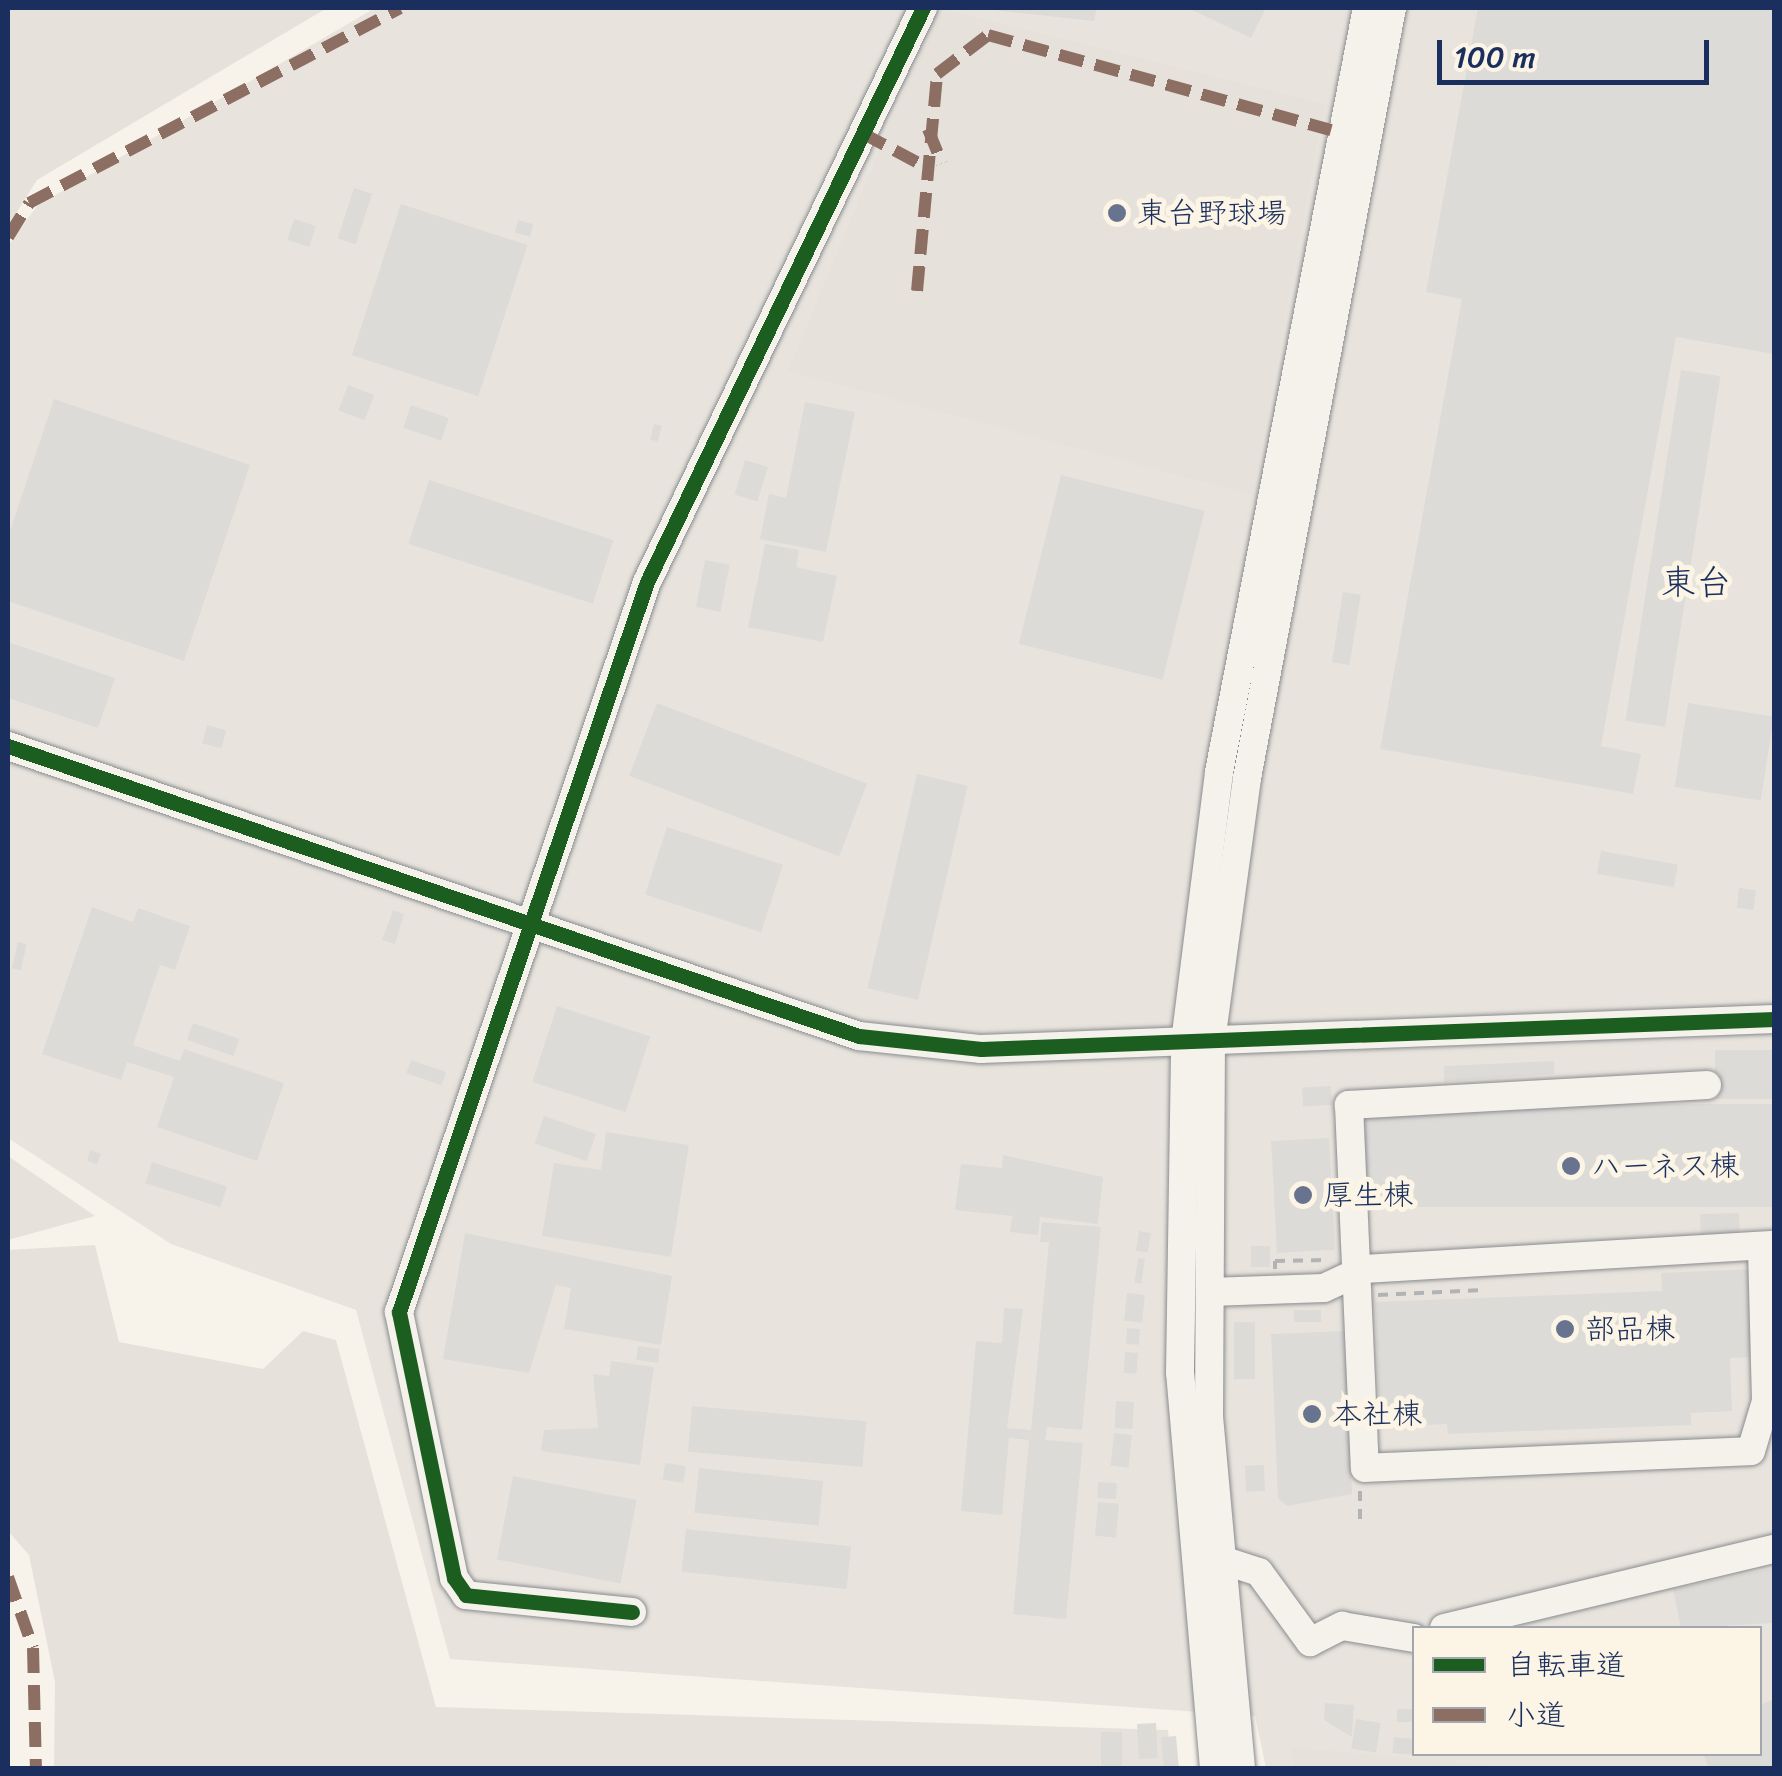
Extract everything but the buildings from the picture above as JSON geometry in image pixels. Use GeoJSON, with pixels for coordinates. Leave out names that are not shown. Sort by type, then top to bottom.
{"type":"FeatureCollection","features":[{"type":"Feature","properties":{"kind":"street"},"geometry":{"type":"LineString","coordinates":[[632,1612],[466,1596],[454,1578],[401,1344],[410,1274],[647,582],[922,8]]}},
{"type":"Feature","properties":{"kind":"street"},"geometry":{"type":"LineString","coordinates":[[1214,1768],[1180,1374],[1198,1041],[1219,772],[1366,8]]}},
{"type":"Feature","properties":{"kind":"street"},"geometry":{"type":"LineString","coordinates":[[1242,1768],[1219,1559],[1198,1041],[1392,8]]}},
{"type":"Feature","properties":{"kind":"street"},"geometry":{"type":"LineString","coordinates":[[8,746],[859,1036],[981,1049],[1774,1019]]}},
{"type":"Feature","properties":{"kind":"street"},"geometry":{"type":"LineString","coordinates":[[1210,1298],[1324,1288],[1356,1280],[1768,1245],[1766,1391],[1751,1451],[1365,1468],[1366,1320],[1356,1280],[1349,1104],[1707,1085]]}},
{"type":"Feature","properties":{"kind":"street"},"geometry":{"type":"LineString","coordinates":[[1452,1626],[1774,1549]]}},
{"type":"Feature","properties":{"kind":"street"},"geometry":{"type":"LineString","coordinates":[[1219,1559],[1259,1572],[1310,1642],[1342,1626],[1412,1638]]}},
{"type":"Feature","properties":{"kind":"path"},"geometry":{"type":"LineString","coordinates":[[1366,1320],[1373,1296],[1483,1290]]}},
{"type":"Feature","properties":{"kind":"shaded area"},"geometry":{"type":"Polygon","coordinates":[[[8,8],[327,8],[37,180],[8,226],[8,8]]]}},
{"type":"Feature","properties":{"kind":"shaded area"},"geometry":{"type":"Polygon","coordinates":[[[375,8],[1774,8],[1774,1768],[1266,1768],[1255,1716],[450,1659],[356,1310],[171,1244],[8,1138],[8,246],[37,206],[375,8]]]}},
{"type":"Feature","properties":{"kind":"shaded area"},"geometry":{"type":"Polygon","coordinates":[[[938,8],[1325,104],[1252,495],[788,371],[938,8]]]}},
{"type":"Feature","properties":{"kind":"shaded area"},"geometry":{"type":"Polygon","coordinates":[[[8,1156],[95,1216],[8,1240],[8,1156]]]}},
{"type":"Feature","properties":{"kind":"shaded area"},"geometry":{"type":"Polygon","coordinates":[[[95,1245],[119,1342],[263,1369],[303,1331],[336,1340],[436,1707],[1168,1730],[1171,1768],[54,1768],[55,1682],[29,1555],[8,1531],[8,1250],[95,1245]]]}},
{"type":"Feature","properties":{"kind":"shaded area"},"geometry":{"type":"Polygon","coordinates":[[[1290,1747],[1517,1768],[1295,1768],[1290,1747]]]}},
{"type":"Feature","properties":{"kind":"marked path"},"geometry":{"type":"LineString","coordinates":[[8,237],[29,203],[400,8]]}},
{"type":"Feature","properties":{"kind":"marked path"},"geometry":{"type":"LineString","coordinates":[[917,291],[937,74],[988,35],[1331,130]]}},
{"type":"Feature","properties":{"kind":"marked path"},"geometry":{"type":"LineString","coordinates":[[928,129],[942,163]]}},
{"type":"Feature","properties":{"kind":"marked path"},"geometry":{"type":"LineString","coordinates":[[862,133],[924,166]]}},
{"type":"Feature","properties":{"kind":"marked path"},"geometry":{"type":"LineString","coordinates":[[8,1577],[33,1648],[36,1768]]}},
{"type":"Feature","properties":{"kind":"cycle path"},"geometry":{"type":"LineString","coordinates":[[632,1612],[466,1595],[454,1578],[399,1312],[647,582],[923,8]]}},
{"type":"Feature","properties":{"kind":"cycle path"},"geometry":{"type":"LineString","coordinates":[[8,746],[859,1036],[981,1049],[1774,1019]]}},
{"type":"Feature","properties":{"kind":"place","name":"東台野球場"},"geometry":{"type":"Point","coordinates":[1117,213]}},
{"type":"Feature","properties":{"kind":"place","name":"ハーネス棟"},"geometry":{"type":"Point","coordinates":[1571,1166]}},
{"type":"Feature","properties":{"kind":"place","name":"厚生棟"},"geometry":{"type":"Point","coordinates":[1303,1195]}},
{"type":"Feature","properties":{"kind":"place","name":"部品棟"},"geometry":{"type":"Point","coordinates":[1565,1329]}},
{"type":"Feature","properties":{"kind":"place","name":"本社棟"},"geometry":{"type":"Point","coordinates":[1312,1414]}},
{"type":"Feature","properties":{"kind":"district","name":"東台"},"geometry":{"type":"Point","coordinates":[1696,582]}}]}
